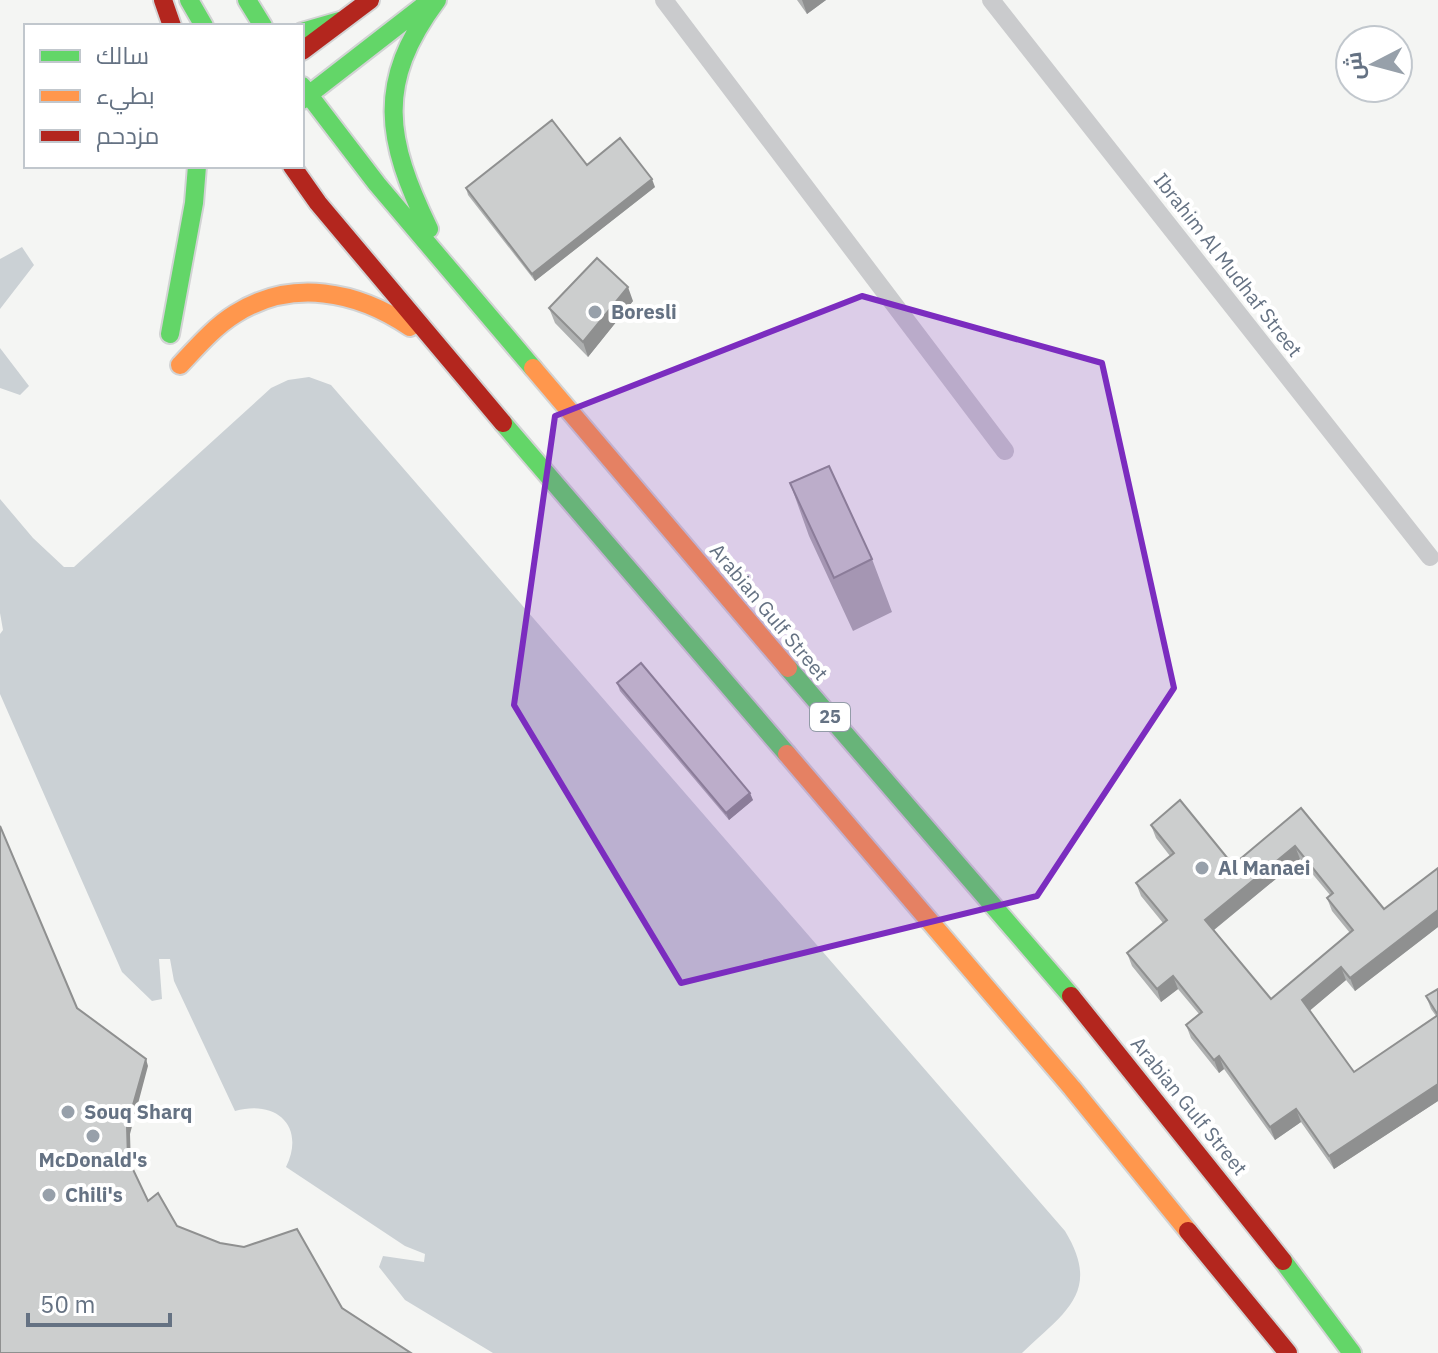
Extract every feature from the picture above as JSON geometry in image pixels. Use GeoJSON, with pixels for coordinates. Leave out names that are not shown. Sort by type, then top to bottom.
{"type":"FeatureCollection","features":[{"type":"Feature","properties":{"kind":"main road"},"geometry":{"type":"LineString","coordinates":[[163,0],[171,24]]}},
{"type":"Feature","properties":{"kind":"main road"},"geometry":{"type":"LineString","coordinates":[[189,0],[203,24]]}},
{"type":"Feature","properties":{"kind":"main road"},"geometry":{"type":"LineString","coordinates":[[247,0],[262,24]]}},
{"type":"Feature","properties":{"kind":"main road"},"geometry":{"type":"LineString","coordinates":[[304,49],[370,0]]}},
{"type":"Feature","properties":{"kind":"main road"},"geometry":{"type":"LineString","coordinates":[[304,94],[431,0]]}},
{"type":"Feature","properties":{"kind":"main road"},"geometry":{"type":"LineString","coordinates":[[437,0],[414,29],[401,55],[395,73],[392,110],[398,158],[408,185],[455,275]]}},
{"type":"Feature","properties":{"kind":"main road"},"geometry":{"type":"LineString","coordinates":[[304,31],[340,21]]}},
{"type":"Feature","properties":{"kind":"main road","name":"Arabian Gulf Street"},"geometry":{"type":"LineString","coordinates":[[304,94],[900,800],[1074,998],[1260,1231],[1352,1353]]}},
{"type":"Feature","properties":{"kind":"main road"},"geometry":{"type":"LineString","coordinates":[[170,334],[190,231],[197,168]]}},
{"type":"Feature","properties":{"kind":"main road"},"geometry":{"type":"LineString","coordinates":[[293,168],[318,203],[458,370],[1072,1088],[1288,1353]]}},
{"type":"Feature","properties":{"kind":"main road"},"geometry":{"type":"LineString","coordinates":[[180,365],[237,313],[270,297],[306,292],[351,296],[393,313],[458,370]]}},
{"type":"Feature","properties":{"kind":"main road"},"geometry":{"type":"LineString","coordinates":[[1337,1334],[1371,1353]]}},
{"type":"Feature","properties":{"kind":"street"},"geometry":{"type":"LineString","coordinates":[[664,0],[1005,451]]}},
{"type":"Feature","properties":{"kind":"street","name":"Ibrahim Al Mudhaf Street"},"geometry":{"type":"LineString","coordinates":[[991,0],[1430,557]]}},
{"type":"Feature","properties":{"kind":"highlighted area"},"geometry":{"type":"Polygon","coordinates":[[[862,296],[1102,363],[1174,688],[1037,896],[681,983],[514,705],[555,416],[862,296]]]}},
{"type":"Feature","properties":{"kind":"shaded area"},"geometry":{"type":"Polygon","coordinates":[[[22,247],[34,265],[0,309],[0,259],[22,247]]]}},
{"type":"Feature","properties":{"kind":"shaded area"},"geometry":{"type":"Polygon","coordinates":[[[0,348],[29,386],[20,395],[0,388],[0,348]]]}},
{"type":"Feature","properties":{"kind":"shaded area"},"geometry":{"type":"Polygon","coordinates":[[[309,377],[331,385],[1065,1231],[1076,1252],[1080,1270],[1079,1286],[1074,1300],[1064,1312],[1022,1353],[493,1353],[405,1300],[379,1267],[383,1256],[424,1262],[425,1254],[405,1246],[286,1167],[292,1139],[283,1119],[263,1109],[235,1111],[174,981],[170,959],[159,959],[162,999],[152,1001],[122,972],[0,694],[0,634],[3,630],[0,613],[0,499],[33,538],[64,567],[74,567],[271,388],[288,380],[309,377]]]}},
{"type":"Feature","properties":{"kind":"building"},"geometry":{"type":"Polygon","coordinates":[[[552,120],[587,165],[620,138],[652,179],[532,274],[466,188],[552,120]]]}},
{"type":"Feature","properties":{"kind":"building","name":"Boresli"},"geometry":{"type":"Polygon","coordinates":[[[597,258],[628,287],[583,342],[549,308],[597,258]]]}},
{"type":"Feature","properties":{"kind":"building"},"geometry":{"type":"Polygon","coordinates":[[[829,466],[872,559],[834,578],[790,483],[829,466]]]}},
{"type":"Feature","properties":{"kind":"building"},"geometry":{"type":"Polygon","coordinates":[[[641,663],[750,793],[726,813],[617,683],[641,663]]]}},
{"type":"Feature","properties":{"kind":"building"},"geometry":{"type":"Polygon","coordinates":[[[1180,800],[1233,865],[1301,808],[1384,909],[1438,868],[1438,910],[1350,978],[1341,967],[1302,1000],[1354,1072],[1438,1015],[1438,1084],[1329,1156],[1296,1109],[1270,1127],[1219,1056],[1214,1060],[1186,1025],[1202,1012],[1173,976],[1157,989],[1127,953],[1167,920],[1136,883],[1174,853],[1151,825],[1180,800]],[[1295,846],[1205,920],[1271,999],[1353,930],[1327,898],[1333,893],[1295,846]]]}},
{"type":"Feature","properties":{"kind":"building","name":"Souq Sharq"},"geometry":{"type":"Polygon","coordinates":[[[0,826],[77,1008],[146,1059],[127,1126],[128,1159],[148,1201],[158,1193],[177,1226],[220,1243],[244,1247],[297,1229],[342,1308],[411,1353],[0,1353],[0,826]]]}},
{"type":"Feature","properties":{"kind":"building"},"geometry":{"type":"Polygon","coordinates":[[[1438,989],[1438,1015],[1426,996],[1438,989]]]}},
{"type":"Feature","properties":{"kind":"traffic: fast"},"geometry":{"type":"LineString","coordinates":[[189,0],[203,24]]}},
{"type":"Feature","properties":{"kind":"traffic: fast"},"geometry":{"type":"LineString","coordinates":[[247,0],[262,24]]}},
{"type":"Feature","properties":{"kind":"traffic: fast"},"geometry":{"type":"LineString","coordinates":[[304,98],[431,0]]}},
{"type":"Feature","properties":{"kind":"traffic: fast"},"geometry":{"type":"LineString","coordinates":[[429,229],[403,167],[394,112],[396,85],[404,58],[417,30],[437,0]]}},
{"type":"Feature","properties":{"kind":"traffic: fast"},"geometry":{"type":"LineString","coordinates":[[304,31],[340,21]]}},
{"type":"Feature","properties":{"kind":"traffic: fast"},"geometry":{"type":"LineString","coordinates":[[304,89],[377,184],[533,368]]}},
{"type":"Feature","properties":{"kind":"traffic: fast"},"geometry":{"type":"LineString","coordinates":[[170,334],[194,203],[197,168]]}},
{"type":"Feature","properties":{"kind":"traffic: fast"},"geometry":{"type":"LineString","coordinates":[[503,423],[787,754]]}},
{"type":"Feature","properties":{"kind":"traffic: fast"},"geometry":{"type":"LineString","coordinates":[[788,668],[1071,996]]}},
{"type":"Feature","properties":{"kind":"traffic: fast"},"geometry":{"type":"LineString","coordinates":[[1283,1261],[1352,1353]]}},
{"type":"Feature","properties":{"kind":"traffic: slow"},"geometry":{"type":"LineString","coordinates":[[180,365],[227,319],[257,303],[279,296],[301,293],[346,298],[368,305],[410,327]]}},
{"type":"Feature","properties":{"kind":"traffic: slow"},"geometry":{"type":"LineString","coordinates":[[533,368],[788,668]]}},
{"type":"Feature","properties":{"kind":"traffic: slow"},"geometry":{"type":"LineString","coordinates":[[787,754],[1072,1088],[1188,1231]]}},
{"type":"Feature","properties":{"kind":"traffic: jam"},"geometry":{"type":"LineString","coordinates":[[163,0],[171,24]]}},
{"type":"Feature","properties":{"kind":"traffic: jam"},"geometry":{"type":"LineString","coordinates":[[304,50],[370,0]]}},
{"type":"Feature","properties":{"kind":"traffic: jam"},"geometry":{"type":"LineString","coordinates":[[293,168],[318,203],[503,423]]}},
{"type":"Feature","properties":{"kind":"traffic: jam"},"geometry":{"type":"LineString","coordinates":[[1071,996],[1283,1261]]}},
{"type":"Feature","properties":{"kind":"traffic: jam"},"geometry":{"type":"LineString","coordinates":[[1188,1231],[1288,1353]]}},
{"type":"Feature","properties":{"kind":"place","name":"Boresli"},"geometry":{"type":"Point","coordinates":[595,312]}},
{"type":"Feature","properties":{"kind":"place","name":"Al Manaei"},"geometry":{"type":"Point","coordinates":[1202,868]}},
{"type":"Feature","properties":{"kind":"place","name":"Souq Sharq"},"geometry":{"type":"Point","coordinates":[68,1112]}},
{"type":"Feature","properties":{"kind":"place","name":"McDonald's"},"geometry":{"type":"Point","coordinates":[93,1136]}},
{"type":"Feature","properties":{"kind":"place","name":"Chili's"},"geometry":{"type":"Point","coordinates":[49,1195]}}]}
